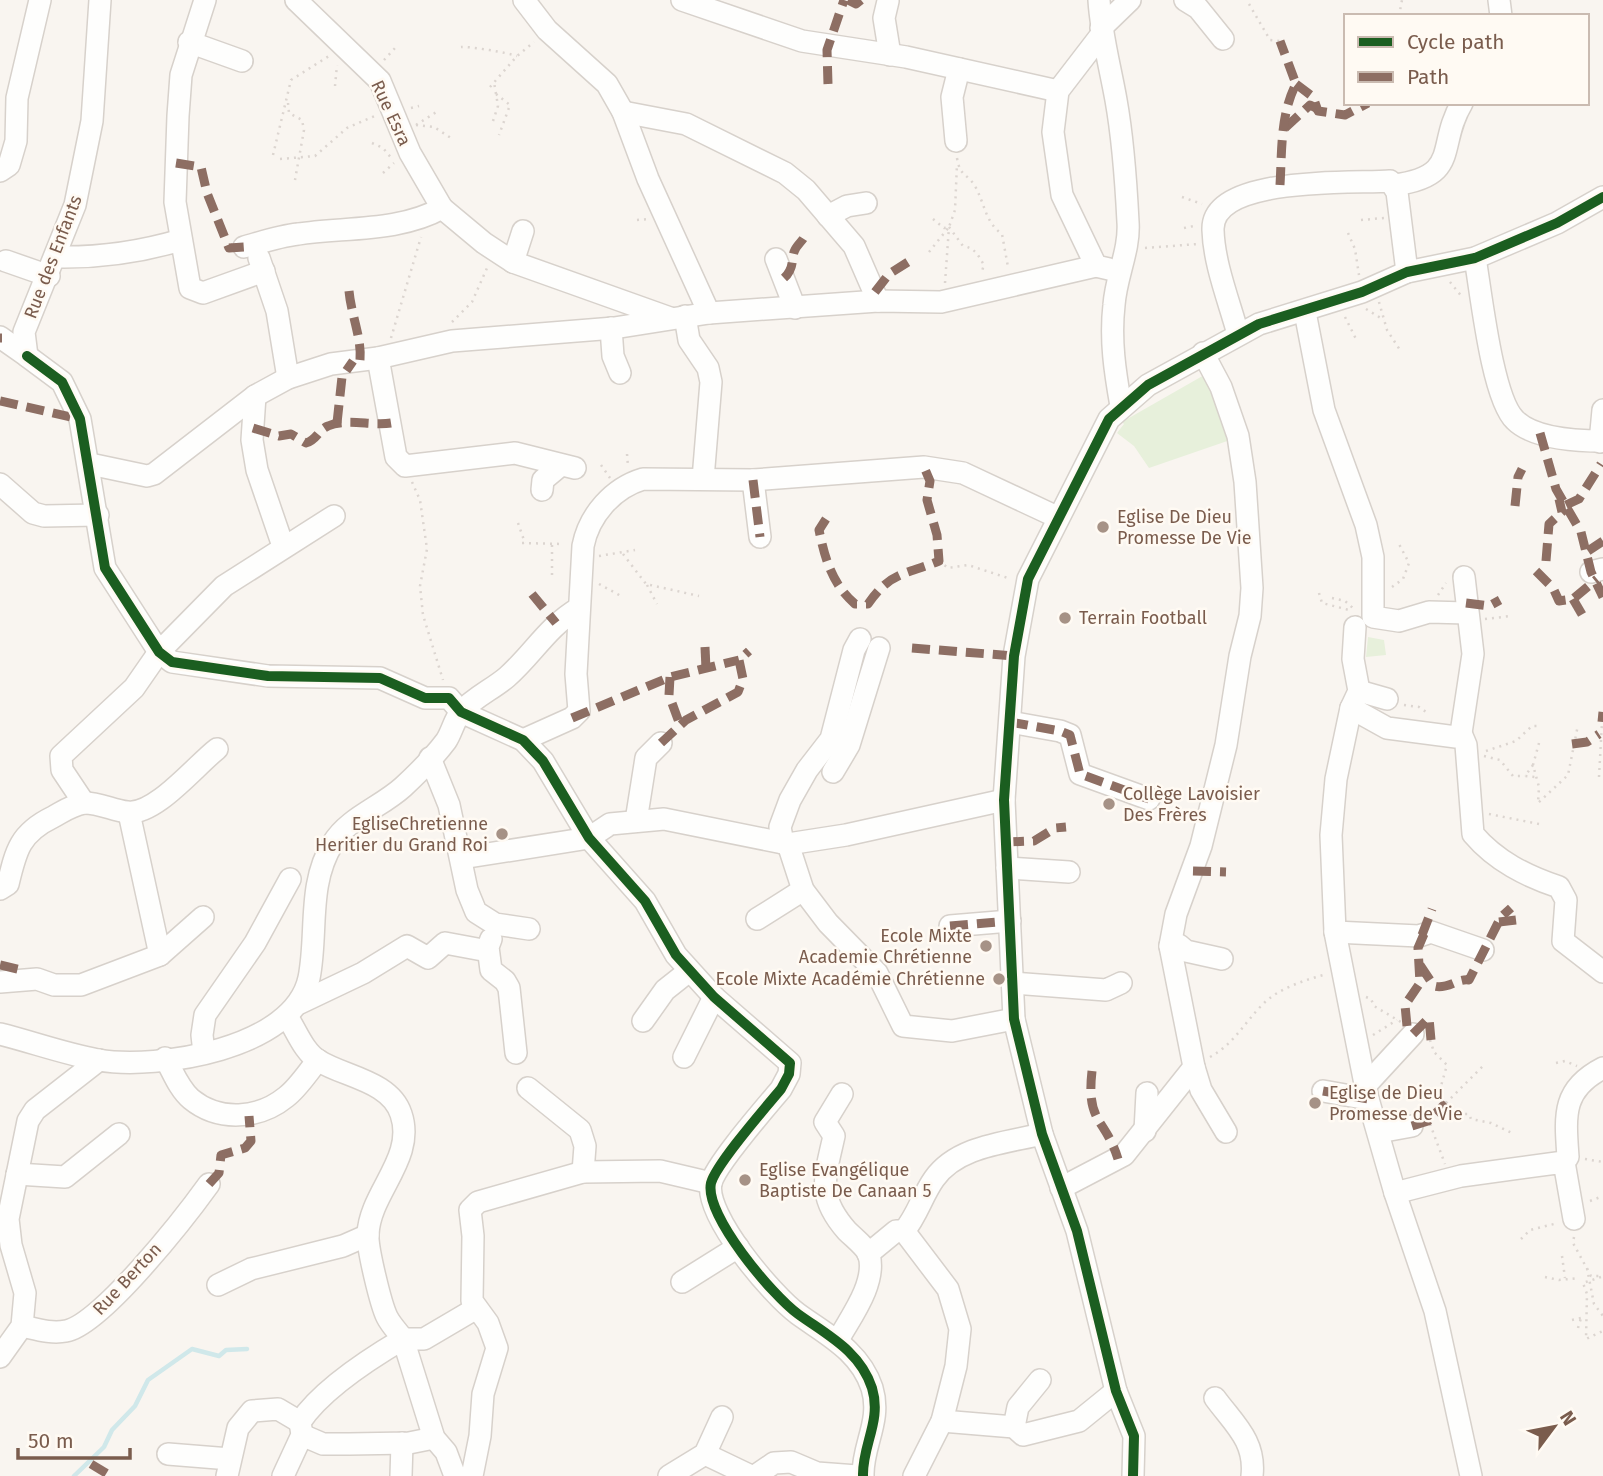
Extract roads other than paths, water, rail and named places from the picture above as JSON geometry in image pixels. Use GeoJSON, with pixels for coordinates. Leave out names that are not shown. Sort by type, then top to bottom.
{"type":"FeatureCollection","features":[{"type":"Feature","properties":{"kind":"street"},"geometry":{"type":"LineString","coordinates":[[0,171],[9,165],[16,141],[17,98],[40,0]]}},
{"type":"Feature","properties":{"kind":"street","name":"Rue des Enfants"},"geometry":{"type":"LineString","coordinates":[[27,356],[24,332],[75,205],[92,121],[100,0]]}},
{"type":"Feature","properties":{"kind":"street"},"geometry":{"type":"LineString","coordinates":[[205,0],[189,42],[181,75],[176,163],[176,202],[190,288],[203,293],[264,271]]}},
{"type":"Feature","properties":{"kind":"street","name":"Rue Esra"},"geometry":{"type":"LineString","coordinates":[[296,0],[340,48],[377,77],[402,119],[410,153],[434,212]]}},
{"type":"Feature","properties":{"kind":"street"},"geometry":{"type":"LineString","coordinates":[[524,0],[547,30],[607,84],[623,112],[657,200],[709,313]]}},
{"type":"Feature","properties":{"kind":"street"},"geometry":{"type":"LineString","coordinates":[[682,0],[802,41],[890,55],[1058,91]]}},
{"type":"Feature","properties":{"kind":"street"},"geometry":{"type":"LineString","coordinates":[[1099,0],[1101,31],[1116,100],[1128,223],[1127,248],[1119,271],[1112,346],[1121,405]]}},
{"type":"Feature","properties":{"kind":"street"},"geometry":{"type":"LineString","coordinates":[[1096,266],[1062,195],[1053,132],[1058,91],[1101,31],[1130,0]]}},
{"type":"Feature","properties":{"kind":"street"},"geometry":{"type":"LineString","coordinates":[[1185,0],[1198,9],[1223,39]]}},
{"type":"Feature","properties":{"kind":"street"},"geometry":{"type":"LineString","coordinates":[[881,8],[890,55]]}},
{"type":"Feature","properties":{"kind":"street"},"geometry":{"type":"LineString","coordinates":[[189,42],[242,61]]}},
{"type":"Feature","properties":{"kind":"street"},"geometry":{"type":"LineString","coordinates":[[957,151],[952,97],[959,69]]}},
{"type":"Feature","properties":{"kind":"street"},"geometry":{"type":"LineString","coordinates":[[1394,185],[1417,182],[1432,175],[1449,147],[1461,105]]}},
{"type":"Feature","properties":{"kind":"street"},"geometry":{"type":"LineString","coordinates":[[623,112],[686,124],[785,173],[854,246],[878,301]]}},
{"type":"Feature","properties":{"kind":"street"},"geometry":{"type":"LineString","coordinates":[[1238,334],[1212,228],[1223,205],[1231,200],[1280,186],[1390,181],[1394,185],[1407,272]]}},
{"type":"Feature","properties":{"kind":"street"},"geometry":{"type":"LineString","coordinates":[[1133,1476],[1134,1436],[1116,1391],[1077,1231],[1042,1134],[1014,1019],[1004,800],[1014,656],[1028,579],[1057,517],[1109,419],[1121,405],[1148,385],[1238,334],[1369,290],[1407,272],[1475,258],[1557,223],[1603,197]]}},
{"type":"Feature","properties":{"kind":"street"},"geometry":{"type":"LineString","coordinates":[[828,216],[866,202]]}},
{"type":"Feature","properties":{"kind":"street"},"geometry":{"type":"LineString","coordinates":[[288,378],[277,311],[264,271],[249,246],[296,234],[353,229],[434,212],[513,262],[678,317],[708,368],[711,382],[703,479]]}},
{"type":"Feature","properties":{"kind":"street"},"geometry":{"type":"LineString","coordinates":[[513,262],[523,231]]}},
{"type":"Feature","properties":{"kind":"street"},"geometry":{"type":"LineString","coordinates":[[6,261],[52,266],[146,250],[181,240]]}},
{"type":"Feature","properties":{"kind":"street"},"geometry":{"type":"LineString","coordinates":[[1475,258],[1502,399],[1513,419],[1526,429],[1540,433],[1602,442],[1603,410]]}},
{"type":"Feature","properties":{"kind":"street"},"geometry":{"type":"LineString","coordinates":[[776,259],[795,308]]}},
{"type":"Feature","properties":{"kind":"street"},"geometry":{"type":"LineString","coordinates":[[90,464],[147,476],[154,474],[255,396],[288,378],[331,365],[378,358],[452,341],[611,328],[709,313],[878,301],[941,302],[1096,266],[1119,271]]}},
{"type":"Feature","properties":{"kind":"street"},"geometry":{"type":"LineString","coordinates":[[1305,312],[1324,410],[1366,525],[1373,557],[1371,584],[1360,616],[1353,659],[1355,699],[1336,779],[1331,835],[1335,932],[1367,1092],[1395,1193],[1435,1311],[1471,1476]]}},
{"type":"Feature","properties":{"kind":"street"},"geometry":{"type":"LineString","coordinates":[[611,328],[613,356],[620,373]]}},
{"type":"Feature","properties":{"kind":"street"},"geometry":{"type":"LineString","coordinates":[[0,337],[62,382],[80,419],[90,464],[106,568],[159,652],[172,662],[268,676],[380,678],[425,698],[455,705],[523,740],[542,761],[589,838],[645,901],[676,955],[689,971],[714,998],[790,1063],[789,1074],[781,1089],[735,1145],[711,1183],[718,1210],[738,1247],[784,1303],[838,1340],[860,1363],[871,1386],[876,1422],[863,1462],[863,1476]]}},
{"type":"Feature","properties":{"kind":"street"},"geometry":{"type":"LineString","coordinates":[[1203,353],[1221,387],[1238,436],[1247,504],[1252,604],[1226,745],[1201,846],[1176,914],[1170,946],[1194,1067],[1201,1090],[1226,1132]]}},
{"type":"Feature","properties":{"kind":"street"},"geometry":{"type":"LineString","coordinates":[[378,358],[396,457],[405,467],[506,453],[568,466],[543,480],[542,490]]}},
{"type":"Feature","properties":{"kind":"street"},"geometry":{"type":"LineString","coordinates":[[255,396],[252,440],[257,470],[283,546]]}},
{"type":"Feature","properties":{"kind":"street"},"geometry":{"type":"LineString","coordinates":[[523,740],[572,718],[579,711],[576,674],[585,533],[613,494],[627,484],[643,479],[753,480],[924,467],[963,473],[1057,517]]}},
{"type":"Feature","properties":{"kind":"street"},"geometry":{"type":"LineString","coordinates":[[753,480],[760,537]]}},
{"type":"Feature","properties":{"kind":"street"},"geometry":{"type":"LineString","coordinates":[[0,484],[33,513],[44,516],[98,515]]}},
{"type":"Feature","properties":{"kind":"street"},"geometry":{"type":"LineString","coordinates":[[84,803],[62,770],[61,756],[134,688],[159,652],[224,586],[334,516]]}},
{"type":"Feature","properties":{"kind":"street"},"geometry":{"type":"LineString","coordinates":[[1464,577],[1472,664],[1461,733],[1466,745],[1473,834],[1484,847],[1533,878],[1559,887],[1566,900],[1563,942],[1603,972]]}},
{"type":"Feature","properties":{"kind":"street"},"geometry":{"type":"LineString","coordinates":[[455,1476],[446,1452],[434,1438],[403,1339],[386,1315],[368,1235],[375,1208],[401,1153],[404,1124],[391,1097],[318,1060],[309,1052],[294,1010],[309,977],[318,877],[334,841],[357,819],[403,787],[430,758],[446,740],[455,705],[506,678],[542,637],[579,608]]}},
{"type":"Feature","properties":{"kind":"street"},"geometry":{"type":"LineString","coordinates":[[1360,616],[1399,621],[1429,612],[1469,620]]}},
{"type":"Feature","properties":{"kind":"street"},"geometry":{"type":"LineString","coordinates":[[833,772],[849,745],[870,644],[854,650],[831,739],[807,770],[780,827],[785,844],[803,890],[828,923],[877,972],[903,1026],[952,1031],[1014,1019]]}},
{"type":"Feature","properties":{"kind":"street"},"geometry":{"type":"LineString","coordinates":[[1355,699],[1387,728],[1456,737],[1461,733]]}},
{"type":"Feature","properties":{"kind":"street"},"geometry":{"type":"LineString","coordinates":[[1355,699],[1387,699]]}},
{"type":"Feature","properties":{"kind":"street"},"geometry":{"type":"LineString","coordinates":[[1010,722],[1060,730],[1070,736],[1080,774],[1149,799]]}},
{"type":"Feature","properties":{"kind":"street"},"geometry":{"type":"LineString","coordinates":[[636,821],[646,758],[661,743]]}},
{"type":"Feature","properties":{"kind":"street"},"geometry":{"type":"LineString","coordinates":[[0,889],[8,884],[17,849],[29,831],[68,806],[84,803],[112,806],[129,813],[158,801],[216,749]]}},
{"type":"Feature","properties":{"kind":"street"},"geometry":{"type":"LineString","coordinates":[[430,758],[449,805],[467,890],[476,912],[495,924],[529,929]]}},
{"type":"Feature","properties":{"kind":"street"},"geometry":{"type":"LineString","coordinates":[[462,858],[589,838],[610,824],[636,821],[663,820],[785,844],[846,835],[1004,800]]}},
{"type":"Feature","properties":{"kind":"street"},"geometry":{"type":"LineString","coordinates":[[129,813],[160,955]]}},
{"type":"Feature","properties":{"kind":"street"},"geometry":{"type":"LineString","coordinates":[[1007,869],[1069,872]]}},
{"type":"Feature","properties":{"kind":"street"},"geometry":{"type":"LineString","coordinates":[[204,1053],[202,1035],[211,1004],[230,982],[255,943],[290,879]]}},
{"type":"Feature","properties":{"kind":"street"},"geometry":{"type":"LineString","coordinates":[[757,919],[803,890]]}},
{"type":"Feature","properties":{"kind":"street"},"geometry":{"type":"LineString","coordinates":[[0,982],[37,979],[54,985],[81,985],[160,955],[203,917]]}},
{"type":"Feature","properties":{"kind":"street"},"geometry":{"type":"LineString","coordinates":[[950,926],[1010,921]]}},
{"type":"Feature","properties":{"kind":"street"},"geometry":{"type":"LineString","coordinates":[[495,924],[488,951],[491,970],[508,984],[516,1053]]}},
{"type":"Feature","properties":{"kind":"street"},"geometry":{"type":"LineString","coordinates":[[1335,932],[1419,936],[1431,932],[1483,950]]}},
{"type":"Feature","properties":{"kind":"street"},"geometry":{"type":"LineString","coordinates":[[0,1034],[99,1060],[165,1058],[204,1053],[241,1043],[407,946],[428,958],[445,943],[488,951]]}},
{"type":"Feature","properties":{"kind":"street"},"geometry":{"type":"LineString","coordinates":[[1170,946],[1179,945],[1186,951],[1222,959]]}},
{"type":"Feature","properties":{"kind":"street"},"geometry":{"type":"LineString","coordinates":[[643,1021],[665,990],[689,971]]}},
{"type":"Feature","properties":{"kind":"street"},"geometry":{"type":"LineString","coordinates":[[1013,983],[1106,990],[1121,983]]}},
{"type":"Feature","properties":{"kind":"street"},"geometry":{"type":"LineString","coordinates":[[684,1056],[714,998]]}},
{"type":"Feature","properties":{"kind":"street"},"geometry":{"type":"LineString","coordinates":[[1367,1092],[1405,1027]]}},
{"type":"Feature","properties":{"kind":"street"},"geometry":{"type":"LineString","coordinates":[[165,1058],[179,1084],[192,1100],[224,1113],[249,1116],[288,1096],[318,1060]]}},
{"type":"Feature","properties":{"kind":"street"},"geometry":{"type":"LineString","coordinates":[[0,1357],[22,1326],[25,1293],[5,1239],[10,1184],[28,1121],[35,1110],[99,1060]]}},
{"type":"Feature","properties":{"kind":"street"},"geometry":{"type":"LineString","coordinates":[[1061,1188],[1124,1155],[1194,1067]]}},
{"type":"Feature","properties":{"kind":"street"},"geometry":{"type":"LineString","coordinates":[[1395,1193],[1449,1179],[1564,1162],[1568,1157],[1569,1098],[1580,1082],[1603,1068]]}},
{"type":"Feature","properties":{"kind":"street"},"geometry":{"type":"LineString","coordinates":[[528,1088],[580,1130],[585,1146],[583,1172]]}},
{"type":"Feature","properties":{"kind":"street"},"geometry":{"type":"LineString","coordinates":[[1323,1091],[1367,1092]]}},
{"type":"Feature","properties":{"kind":"street"},"geometry":{"type":"LineString","coordinates":[[1145,1131],[1147,1093]]}},
{"type":"Feature","properties":{"kind":"street"},"geometry":{"type":"LineString","coordinates":[[838,1340],[858,1306],[869,1272],[869,1254],[834,1216],[824,1186],[825,1165],[834,1136],[825,1122],[842,1094]]}},
{"type":"Feature","properties":{"kind":"street"},"geometry":{"type":"LineString","coordinates":[[1379,1132],[1420,1124]]}},
{"type":"Feature","properties":{"kind":"street"},"geometry":{"type":"LineString","coordinates":[[10,1184],[65,1177],[119,1134]]}},
{"type":"Feature","properties":{"kind":"street"},"geometry":{"type":"LineString","coordinates":[[904,1231],[942,1168],[961,1155],[1042,1134]]}},
{"type":"Feature","properties":{"kind":"street"},"geometry":{"type":"LineString","coordinates":[[1564,1162],[1574,1219]]}},
{"type":"Feature","properties":{"kind":"street"},"geometry":{"type":"LineString","coordinates":[[472,1476],[480,1436],[483,1394],[497,1348],[488,1323],[475,1309],[472,1301],[473,1236],[470,1210],[478,1202],[583,1172],[660,1171],[711,1183]]}},
{"type":"Feature","properties":{"kind":"street","name":"Rue Berton"},"geometry":{"type":"LineString","coordinates":[[22,1326],[46,1332],[65,1332],[92,1318],[109,1303],[188,1215],[209,1184]]}},
{"type":"Feature","properties":{"kind":"street"},"geometry":{"type":"LineString","coordinates":[[869,1254],[896,1231],[904,1231]]}},
{"type":"Feature","properties":{"kind":"street"},"geometry":{"type":"LineString","coordinates":[[904,1231],[948,1289],[958,1315],[959,1348],[942,1421],[914,1476]]}},
{"type":"Feature","properties":{"kind":"street"},"geometry":{"type":"LineString","coordinates":[[218,1284],[251,1269],[319,1253],[368,1235]]}},
{"type":"Feature","properties":{"kind":"street"},"geometry":{"type":"LineString","coordinates":[[682,1282],[738,1247]]}},
{"type":"Feature","properties":{"kind":"street"},"geometry":{"type":"LineString","coordinates":[[283,1476],[309,1409],[369,1359],[403,1339],[424,1339],[475,1309]]}},
{"type":"Feature","properties":{"kind":"street"},"geometry":{"type":"LineString","coordinates":[[1014,1427],[1018,1407],[1040,1380]]}},
{"type":"Feature","properties":{"kind":"street"},"geometry":{"type":"LineString","coordinates":[[942,1421],[1014,1427],[1023,1435],[1079,1421],[1116,1391]]}},
{"type":"Feature","properties":{"kind":"street"},"geometry":{"type":"LineString","coordinates":[[1215,1398],[1244,1433],[1252,1451],[1252,1476]]}},
{"type":"Feature","properties":{"kind":"street"},"geometry":{"type":"LineString","coordinates":[[167,1454],[228,1467],[238,1428],[252,1411],[278,1409],[323,1444],[402,1443],[434,1438]]}},
{"type":"Feature","properties":{"kind":"street"},"geometry":{"type":"LineString","coordinates":[[669,1476],[705,1454],[722,1417]]}},
{"type":"Feature","properties":{"kind":"street"},"geometry":{"type":"LineString","coordinates":[[401,1476],[402,1443]]}},
{"type":"Feature","properties":{"kind":"street"},"geometry":{"type":"LineString","coordinates":[[705,1454],[753,1476],[774,1463],[791,1462],[817,1473],[857,1476]]}},
{"type":"Feature","properties":{"kind":"waterway"},"geometry":{"type":"LineString","coordinates":[[74,1476],[104,1447],[112,1430],[135,1406],[148,1380],[192,1349],[219,1356],[226,1350],[247,1349]]}},
{"type":"Feature","properties":{"kind":"place","name":"Eglise De Dieu Promesse De Vie"},"geometry":{"type":"Point","coordinates":[1103,527]}},
{"type":"Feature","properties":{"kind":"place","name":"Terrain Football"},"geometry":{"type":"Point","coordinates":[1065,618]}},
{"type":"Feature","properties":{"kind":"place","name":"Collège Lavoisier Des Frères"},"geometry":{"type":"Point","coordinates":[1109,804]}},
{"type":"Feature","properties":{"kind":"place","name":"EgliseChretienne Heritier du Grand Roi"},"geometry":{"type":"Point","coordinates":[502,834]}},
{"type":"Feature","properties":{"kind":"place","name":"Ecole Mixte Academie Chrétienne"},"geometry":{"type":"Point","coordinates":[986,946]}},
{"type":"Feature","properties":{"kind":"place","name":"Ecole Mixte Académie Chrétienne"},"geometry":{"type":"Point","coordinates":[999,979]}},
{"type":"Feature","properties":{"kind":"place","name":"Eglise de Dieu Promesse de Vie"},"geometry":{"type":"Point","coordinates":[1315,1103]}},
{"type":"Feature","properties":{"kind":"place","name":"Eglise Evangélique Baptiste De Canaan 5"},"geometry":{"type":"Point","coordinates":[745,1180]}}]}
